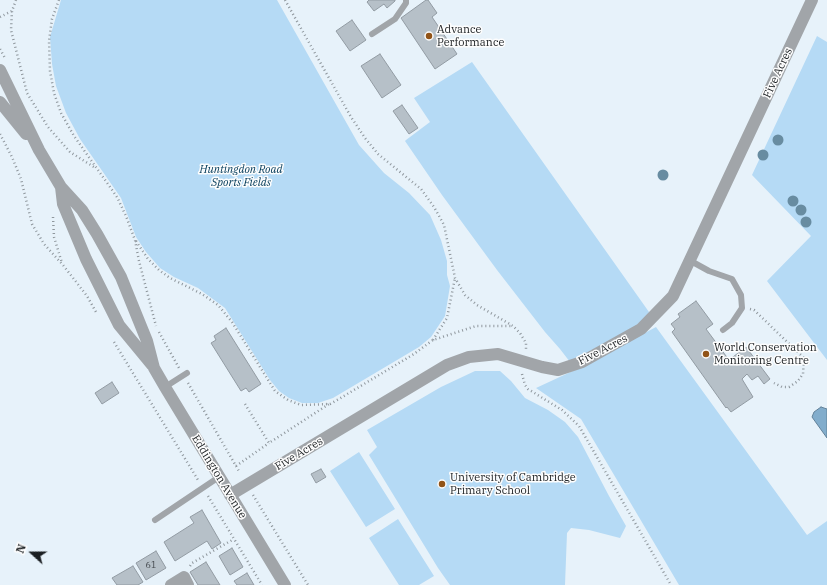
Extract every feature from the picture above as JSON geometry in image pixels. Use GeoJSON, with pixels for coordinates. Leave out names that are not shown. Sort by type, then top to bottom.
{"type":"FeatureCollection","features":[{"type":"Feature","properties":{"kind":"street","name":"Five Acres"},"geometry":{"type":"LineString","coordinates":[[230,495],[447,365],[469,357],[498,354],[542,367],[558,370],[582,362],[641,329],[673,296],[812,0]]}},
{"type":"Feature","properties":{"kind":"street","name":"Eddington Avenue"},"geometry":{"type":"LineString","coordinates":[[0,70],[39,150],[61,187],[82,210],[121,277],[147,341],[154,368]]}},
{"type":"Feature","properties":{"kind":"street","name":"Eddington Avenue"},"geometry":{"type":"LineString","coordinates":[[0,102],[39,150]]}},
{"type":"Feature","properties":{"kind":"street","name":"Eddington Avenue"},"geometry":{"type":"LineString","coordinates":[[61,187],[63,204],[86,259],[119,325],[154,368],[285,585]]}},
{"type":"Feature","properties":{"kind":"street"},"geometry":{"type":"LineString","coordinates":[[171,585],[186,581]]}},
{"type":"Feature","properties":{"kind":"lane"},"geometry":{"type":"LineString","coordinates":[[372,34],[395,19],[406,3],[406,0]]}},
{"type":"Feature","properties":{"kind":"lane"},"geometry":{"type":"LineString","coordinates":[[689,260],[708,271],[732,279],[741,295],[742,308],[732,323],[723,330]]}},
{"type":"Feature","properties":{"kind":"lane"},"geometry":{"type":"LineString","coordinates":[[165,387],[185,375]]}},
{"type":"Feature","properties":{"kind":"lane"},"geometry":{"type":"LineString","coordinates":[[155,520],[219,477]]}},
{"type":"Feature","properties":{"kind":"path"},"geometry":{"type":"LineString","coordinates":[[16,0],[12,11],[11,30],[27,93],[48,127],[70,152],[96,168]]}},
{"type":"Feature","properties":{"kind":"path"},"geometry":{"type":"LineString","coordinates":[[59,0],[52,19],[49,41],[50,71],[54,93],[62,113],[74,136],[117,197],[126,216],[135,240],[158,330],[247,485],[308,585]]}},
{"type":"Feature","properties":{"kind":"path"},"geometry":{"type":"LineString","coordinates":[[285,0],[351,118],[365,138],[378,154],[421,189],[434,208],[444,225],[455,278],[465,295],[477,305],[513,326],[520,333],[526,343]]}},
{"type":"Feature","properties":{"kind":"path"},"geometry":{"type":"LineString","coordinates":[[0,17],[12,11]]}},
{"type":"Feature","properties":{"kind":"path"},"geometry":{"type":"LineString","coordinates":[[0,134],[21,179],[32,224],[44,244],[63,265],[87,296],[99,317]]}},
{"type":"Feature","properties":{"kind":"path"},"geometry":{"type":"LineString","coordinates":[[53,216],[54,237],[63,265]]}},
{"type":"Feature","properties":{"kind":"path"},"geometry":{"type":"LineString","coordinates":[[135,240],[148,259],[158,270],[170,278],[202,294],[218,305],[232,322],[275,391],[288,400],[301,405],[330,404]]}},
{"type":"Feature","properties":{"kind":"path"},"geometry":{"type":"LineString","coordinates":[[433,340],[447,318],[455,278]]}},
{"type":"Feature","properties":{"kind":"path"},"geometry":{"type":"LineString","coordinates":[[742,308],[754,310],[804,358],[804,374],[798,381],[789,387],[782,387],[774,383]]}},
{"type":"Feature","properties":{"kind":"path"},"geometry":{"type":"LineString","coordinates":[[236,466],[269,443],[330,404],[414,354],[433,340],[476,326],[513,326]]}},
{"type":"Feature","properties":{"kind":"path"},"geometry":{"type":"LineString","coordinates":[[111,337],[262,585]]}},
{"type":"Feature","properties":{"kind":"path"},"geometry":{"type":"LineString","coordinates":[[550,402],[562,410],[579,426],[672,585]]}},
{"type":"Feature","properties":{"kind":"path"},"geometry":{"type":"LineString","coordinates":[[246,404],[269,443]]}},
{"type":"Feature","properties":{"kind":"path"},"geometry":{"type":"LineString","coordinates":[[186,581],[192,563],[234,539]]}},
{"type":"Feature","properties":{"kind":"green space","name":"Huntingdon Road Sports Fields"},"geometry":{"type":"Polygon","coordinates":[[[61,0],[277,0],[359,145],[384,173],[409,193],[430,215],[441,240],[447,261],[447,275],[450,286],[445,316],[431,337],[419,347],[333,398],[318,403],[302,403],[289,398],[279,391],[270,380],[225,308],[198,288],[174,277],[160,268],[146,252],[136,237],[121,198],[80,139],[66,113],[56,86],[52,64],[50,37],[61,0]]]}},
{"type":"Feature","properties":{"kind":"green space"},"geometry":{"type":"Polygon","coordinates":[[[817,36],[827,42],[827,360],[767,281],[811,236],[752,175],[817,36]]]}},
{"type":"Feature","properties":{"kind":"green space"},"geometry":{"type":"Polygon","coordinates":[[[472,62],[649,312],[647,320],[570,362],[497,270],[442,195],[405,141],[430,122],[414,98],[472,62]]]}},
{"type":"Feature","properties":{"kind":"green space"},"geometry":{"type":"Polygon","coordinates":[[[656,327],[807,535],[827,521],[827,585],[679,585],[581,419],[536,388],[577,369],[656,327]]]}},
{"type":"Feature","properties":{"kind":"green space","name":"University of Cambridge Primary School"},"geometry":{"type":"Polygon","coordinates":[[[475,371],[500,371],[511,381],[525,398],[548,410],[565,422],[578,437],[626,526],[620,538],[589,530],[571,528],[567,533],[565,585],[450,585],[369,455],[377,447],[367,430],[441,387],[475,371]]]}},
{"type":"Feature","properties":{"kind":"green space"},"geometry":{"type":"Polygon","coordinates":[[[359,452],[395,509],[366,527],[330,471],[359,452]]]}},
{"type":"Feature","properties":{"kind":"green space"},"geometry":{"type":"Polygon","coordinates":[[[398,519],[434,576],[419,585],[399,585],[369,538],[398,519]]]}},
{"type":"Feature","properties":{"kind":"shaded area"},"geometry":{"type":"Polygon","coordinates":[[[821,407],[827,409],[827,438],[812,417],[814,412],[821,407]]]}},
{"type":"Feature","properties":{"kind":"building"},"geometry":{"type":"Polygon","coordinates":[[[369,0],[395,1],[387,8],[384,4],[374,11],[367,2],[369,0]]]}},
{"type":"Feature","properties":{"kind":"building","name":"Advance Performance"},"geometry":{"type":"Polygon","coordinates":[[[428,0],[437,13],[432,17],[457,54],[435,69],[401,18],[428,0]]]}},
{"type":"Feature","properties":{"kind":"building"},"geometry":{"type":"Polygon","coordinates":[[[352,20],[366,40],[350,51],[336,31],[352,20]]]}},
{"type":"Feature","properties":{"kind":"building"},"geometry":{"type":"Polygon","coordinates":[[[380,54],[401,85],[382,98],[361,66],[380,54]]]}},
{"type":"Feature","properties":{"kind":"building"},"geometry":{"type":"Polygon","coordinates":[[[402,105],[418,128],[409,134],[393,111],[402,105]]]}},
{"type":"Feature","properties":{"kind":"building","name":"World Conservation Monitoring Centre"},"geometry":{"type":"Polygon","coordinates":[[[696,301],[713,324],[706,329],[729,360],[746,347],[770,379],[764,384],[758,376],[752,380],[747,374],[742,379],[753,397],[731,412],[727,407],[726,408],[672,332],[675,329],[671,324],[680,317],[678,314],[696,301]]]}},
{"type":"Feature","properties":{"kind":"building"},"geometry":{"type":"Polygon","coordinates":[[[226,328],[261,384],[249,392],[246,388],[241,391],[211,343],[216,340],[214,336],[226,328]]]}},
{"type":"Feature","properties":{"kind":"building"},"geometry":{"type":"Polygon","coordinates":[[[112,382],[119,393],[102,404],[95,393],[112,382]]]}},
{"type":"Feature","properties":{"kind":"building"},"geometry":{"type":"Polygon","coordinates":[[[321,469],[326,477],[316,483],[311,474],[321,469]]]}},
{"type":"Feature","properties":{"kind":"building"},"geometry":{"type":"Polygon","coordinates":[[[202,510],[221,543],[212,549],[207,541],[175,561],[164,542],[194,523],[190,517],[202,510]]]}},
{"type":"Feature","properties":{"kind":"building"},"geometry":{"type":"Polygon","coordinates":[[[232,548],[243,567],[230,575],[219,556],[232,548]]]}},
{"type":"Feature","properties":{"kind":"building"},"geometry":{"type":"Polygon","coordinates":[[[156,551],[166,568],[146,580],[136,563],[156,551]]]}},
{"type":"Feature","properties":{"kind":"building"},"geometry":{"type":"Polygon","coordinates":[[[206,562],[220,585],[198,585],[190,572],[206,562]]]}},
{"type":"Feature","properties":{"kind":"building"},"geometry":{"type":"Polygon","coordinates":[[[133,566],[143,582],[138,585],[117,585],[112,578],[133,566]]]}},
{"type":"Feature","properties":{"kind":"building"},"geometry":{"type":"Polygon","coordinates":[[[247,573],[254,585],[237,585],[234,581],[247,573]]]}},
{"type":"Feature","properties":{"kind":"place","name":"Advance Performance"},"geometry":{"type":"Point","coordinates":[429,36]}},
{"type":"Feature","properties":{"kind":"place","name":"World Conservation Monitoring Centre"},"geometry":{"type":"Point","coordinates":[706,354]}},
{"type":"Feature","properties":{"kind":"place","name":"University of Cambridge Primary School"},"geometry":{"type":"Point","coordinates":[442,484]}}]}
